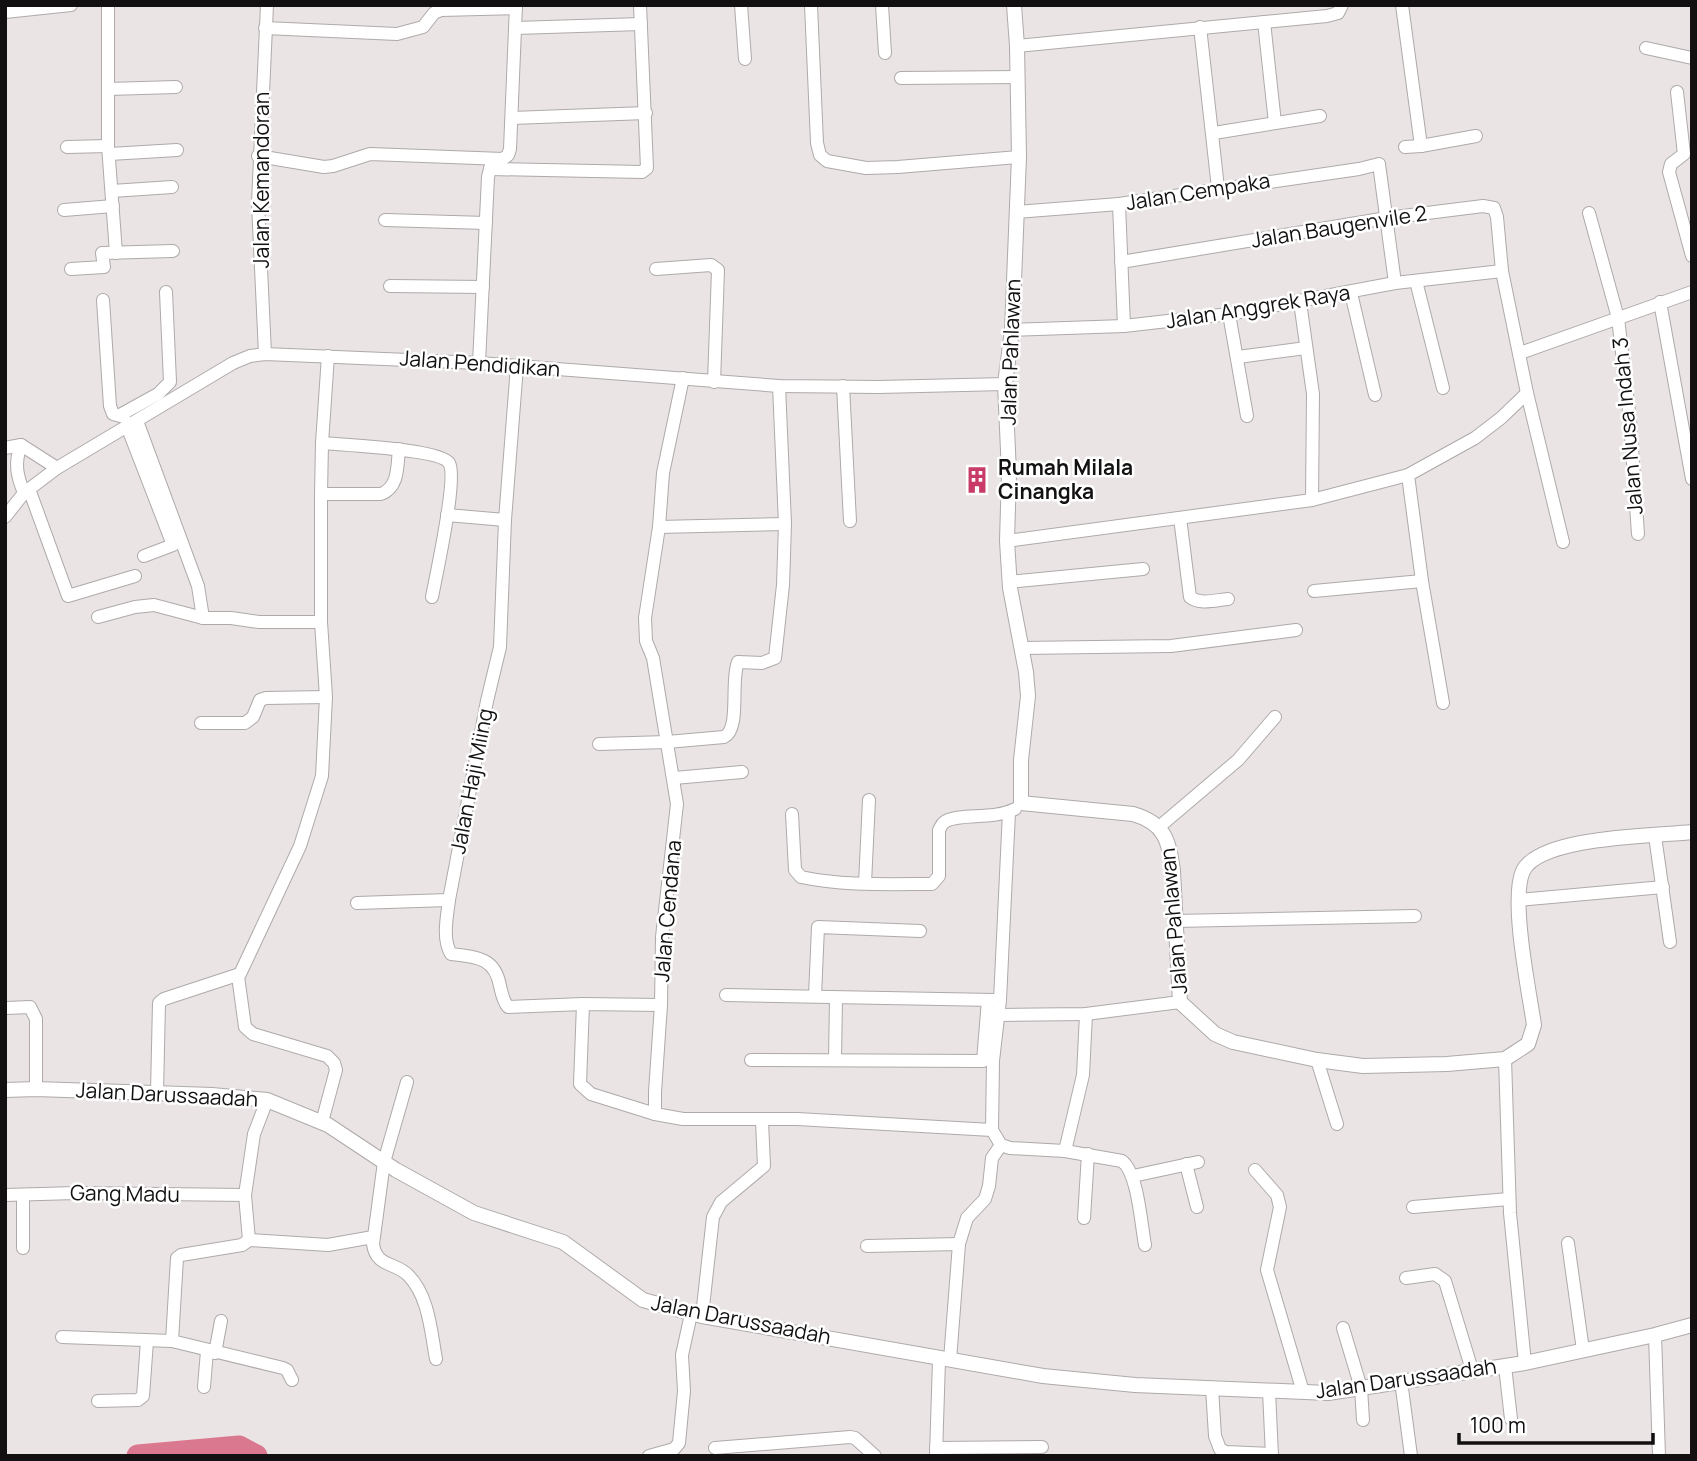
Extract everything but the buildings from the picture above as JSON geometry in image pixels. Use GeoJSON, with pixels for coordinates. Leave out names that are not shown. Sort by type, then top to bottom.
{"type":"FeatureCollection","features":[{"type":"Feature","properties":{"kind":"street"},"geometry":{"type":"LineString","coordinates":[[5,12],[71,5]]}},
{"type":"Feature","properties":{"kind":"street"},"geometry":{"type":"LineString","coordinates":[[107,5],[109,150],[116,253]]}},
{"type":"Feature","properties":{"kind":"street","name":"Jalan Kemandoran"},"geometry":{"type":"LineString","coordinates":[[265,354],[258,156],[267,5]]}},
{"type":"Feature","properties":{"kind":"street"},"geometry":{"type":"LineString","coordinates":[[258,156],[324,167],[370,155],[642,172],[647,168],[640,5]]}},
{"type":"Feature","properties":{"kind":"street"},"geometry":{"type":"LineString","coordinates":[[741,5],[746,59]]}},
{"type":"Feature","properties":{"kind":"street"},"geometry":{"type":"LineString","coordinates":[[811,5],[817,143],[820,155],[827,161],[866,168],[1018,157]]}},
{"type":"Feature","properties":{"kind":"street"},"geometry":{"type":"LineString","coordinates":[[883,5],[885,53]]}},
{"type":"Feature","properties":{"kind":"street","name":"Jalan Pahlawan"},"geometry":{"type":"LineString","coordinates":[[1014,5],[1018,77],[1018,157],[1012,330],[1005,384],[1009,474],[1009,582],[1028,696],[1021,760],[1021,803],[1133,814],[1148,818],[1159,827],[1165,835],[1170,851],[1180,1002],[1208,1029],[1233,1042],[1317,1060],[1388,1067],[1506,1059]]}},
{"type":"Feature","properties":{"kind":"street"},"geometry":{"type":"LineString","coordinates":[[1017,46],[1327,16],[1338,13],[1342,5]]}},
{"type":"Feature","properties":{"kind":"street"},"geometry":{"type":"LineString","coordinates":[[1402,5],[1421,146]]}},
{"type":"Feature","properties":{"kind":"street"},"geometry":{"type":"LineString","coordinates":[[265,27],[397,34],[423,27],[434,13],[441,10],[516,7],[508,155],[491,163]]}},
{"type":"Feature","properties":{"kind":"street"},"geometry":{"type":"LineString","coordinates":[[1264,22],[1275,122]]}},
{"type":"Feature","properties":{"kind":"street"},"geometry":{"type":"LineString","coordinates":[[516,28],[641,24]]}},
{"type":"Feature","properties":{"kind":"street"},"geometry":{"type":"LineString","coordinates":[[1200,27],[1214,133],[1218,188]]}},
{"type":"Feature","properties":{"kind":"street"},"geometry":{"type":"LineString","coordinates":[[1646,48],[1692,58]]}},
{"type":"Feature","properties":{"kind":"street"},"geometry":{"type":"LineString","coordinates":[[901,78],[1018,77]]}},
{"type":"Feature","properties":{"kind":"street"},"geometry":{"type":"LineString","coordinates":[[108,89],[176,88]]}},
{"type":"Feature","properties":{"kind":"street"},"geometry":{"type":"LineString","coordinates":[[1677,92],[1684,154],[1671,164],[1669,172],[1692,256]]}},
{"type":"Feature","properties":{"kind":"street"},"geometry":{"type":"LineString","coordinates":[[512,118],[646,113]]}},
{"type":"Feature","properties":{"kind":"street"},"geometry":{"type":"LineString","coordinates":[[1214,133],[1320,116]]}},
{"type":"Feature","properties":{"kind":"street"},"geometry":{"type":"LineString","coordinates":[[1405,147],[1476,136]]}},
{"type":"Feature","properties":{"kind":"street"},"geometry":{"type":"LineString","coordinates":[[67,148],[177,150]]}},
{"type":"Feature","properties":{"kind":"street"},"geometry":{"type":"LineString","coordinates":[[479,363],[491,163]]}},
{"type":"Feature","properties":{"kind":"street","name":"Jalan Cempaka"},"geometry":{"type":"LineString","coordinates":[[1016,212],[1119,204],[1379,164],[1387,218]]}},
{"type":"Feature","properties":{"kind":"street"},"geometry":{"type":"LineString","coordinates":[[112,191],[172,187]]}},
{"type":"Feature","properties":{"kind":"street"},"geometry":{"type":"LineString","coordinates":[[1119,204],[1124,326]]}},
{"type":"Feature","properties":{"kind":"street"},"geometry":{"type":"LineString","coordinates":[[64,210],[113,206]]}},
{"type":"Feature","properties":{"kind":"street","name":"Jalan Baugenvile 2"},"geometry":{"type":"LineString","coordinates":[[1122,262],[1387,218],[1483,206],[1494,208],[1497,217],[1502,271]]}},
{"type":"Feature","properties":{"kind":"street","name":"Jalan Nusa Indah 3"},"geometry":{"type":"LineString","coordinates":[[1589,213],[1618,318],[1630,420],[1638,534]]}},
{"type":"Feature","properties":{"kind":"street"},"geometry":{"type":"LineString","coordinates":[[1387,218],[1395,283]]}},
{"type":"Feature","properties":{"kind":"street"},"geometry":{"type":"LineString","coordinates":[[385,220],[486,223]]}},
{"type":"Feature","properties":{"kind":"street"},"geometry":{"type":"LineString","coordinates":[[71,269],[104,267],[102,253],[173,251]]}},
{"type":"Feature","properties":{"kind":"street"},"geometry":{"type":"LineString","coordinates":[[656,269],[711,265],[718,270],[714,382]]}},
{"type":"Feature","properties":{"kind":"street"},"geometry":{"type":"LineString","coordinates":[[1502,271],[1527,393],[1563,542]]}},
{"type":"Feature","properties":{"kind":"street","name":"Jalan Anggrek Raya"},"geometry":{"type":"LineString","coordinates":[[1012,330],[1124,326],[1229,314],[1395,283],[1502,271]]}},
{"type":"Feature","properties":{"kind":"street"},"geometry":{"type":"LineString","coordinates":[[1416,281],[1443,388]]}},
{"type":"Feature","properties":{"kind":"street"},"geometry":{"type":"LineString","coordinates":[[390,286],[483,287]]}},
{"type":"Feature","properties":{"kind":"street"},"geometry":{"type":"LineString","coordinates":[[130,421],[170,382],[166,292]]}},
{"type":"Feature","properties":{"kind":"street"},"geometry":{"type":"LineString","coordinates":[[1520,354],[1692,292]]}},
{"type":"Feature","properties":{"kind":"street"},"geometry":{"type":"LineString","coordinates":[[1351,293],[1374,395]]}},
{"type":"Feature","properties":{"kind":"street"},"geometry":{"type":"LineString","coordinates":[[103,300],[110,406],[113,414],[130,421],[198,586],[203,618]]}},
{"type":"Feature","properties":{"kind":"street"},"geometry":{"type":"LineString","coordinates":[[1300,302],[1312,394],[1312,500]]}},
{"type":"Feature","properties":{"kind":"street"},"geometry":{"type":"LineString","coordinates":[[1660,302],[1689,449],[1692,479]]}},
{"type":"Feature","properties":{"kind":"street"},"geometry":{"type":"LineString","coordinates":[[1229,314],[1247,416]]}},
{"type":"Feature","properties":{"kind":"street"},"geometry":{"type":"LineString","coordinates":[[1238,357],[1307,348]]}},
{"type":"Feature","properties":{"kind":"street","name":"Jalan Pendidikan"},"geometry":{"type":"LineString","coordinates":[[5,517],[27,491],[57,468],[73,464],[130,421],[233,363],[250,356],[265,354],[479,363],[779,386],[1005,384]]}},
{"type":"Feature","properties":{"kind":"street"},"geometry":{"type":"LineString","coordinates":[[158,1093],[159,1003],[238,976],[243,970],[312,814],[323,776],[326,697],[321,622],[321,494],[328,356]]}},
{"type":"Feature","properties":{"kind":"street","name":"Jalan Haji Miing"},"geometry":{"type":"LineString","coordinates":[[517,366],[505,520],[500,647],[449,900],[447,948],[452,954],[478,957],[492,966],[498,975],[505,1005],[508,1007],[661,1005]]}},
{"type":"Feature","properties":{"kind":"street","name":"Jalan Cendana"},"geometry":{"type":"LineString","coordinates":[[655,1114],[662,937],[677,804],[653,658],[646,641],[645,618],[659,527],[663,473],[683,378]]}},
{"type":"Feature","properties":{"kind":"street"},"geometry":{"type":"LineString","coordinates":[[599,744],[667,742],[729,735],[733,725],[734,675],[738,662],[768,662],[775,658],[783,585],[785,524],[779,386]]}},
{"type":"Feature","properties":{"kind":"street"},"geometry":{"type":"LineString","coordinates":[[843,386],[850,521]]}},
{"type":"Feature","properties":{"kind":"street"},"geometry":{"type":"LineString","coordinates":[[1007,541],[1312,500],[1408,475],[1475,438],[1527,393]]}},
{"type":"Feature","properties":{"kind":"street"},"geometry":{"type":"LineString","coordinates":[[130,421],[173,545],[144,556]]}},
{"type":"Feature","properties":{"kind":"street"},"geometry":{"type":"LineString","coordinates":[[322,443],[399,449],[442,457],[448,461],[452,470],[447,515],[432,597]]}},
{"type":"Feature","properties":{"kind":"street"},"geometry":{"type":"LineString","coordinates":[[5,448],[21,445],[57,468]]}},
{"type":"Feature","properties":{"kind":"street"},"geometry":{"type":"LineString","coordinates":[[21,445],[16,458],[16,468],[68,596],[135,576]]}},
{"type":"Feature","properties":{"kind":"street"},"geometry":{"type":"LineString","coordinates":[[321,494],[381,494],[390,490],[395,481],[399,449]]}},
{"type":"Feature","properties":{"kind":"street"},"geometry":{"type":"LineString","coordinates":[[1408,475],[1422,581],[1443,703]]}},
{"type":"Feature","properties":{"kind":"street"},"geometry":{"type":"LineString","coordinates":[[447,515],[505,520]]}},
{"type":"Feature","properties":{"kind":"street"},"geometry":{"type":"LineString","coordinates":[[1180,518],[1190,597],[1207,601],[1228,599]]}},
{"type":"Feature","properties":{"kind":"street"},"geometry":{"type":"LineString","coordinates":[[659,527],[785,524]]}},
{"type":"Feature","properties":{"kind":"street"},"geometry":{"type":"LineString","coordinates":[[1009,582],[1143,569]]}},
{"type":"Feature","properties":{"kind":"street"},"geometry":{"type":"LineString","coordinates":[[1314,591],[1422,581]]}},
{"type":"Feature","properties":{"kind":"street"},"geometry":{"type":"LineString","coordinates":[[98,617],[154,605],[203,618],[259,622],[321,622]]}},
{"type":"Feature","properties":{"kind":"street"},"geometry":{"type":"LineString","coordinates":[[1021,648],[1171,646],[1296,630]]}},
{"type":"Feature","properties":{"kind":"street"},"geometry":{"type":"LineString","coordinates":[[201,723],[245,723],[253,717],[260,700],[266,698],[326,697]]}},
{"type":"Feature","properties":{"kind":"street"},"geometry":{"type":"LineString","coordinates":[[1159,827],[1238,760],[1275,717]]}},
{"type":"Feature","properties":{"kind":"street"},"geometry":{"type":"LineString","coordinates":[[674,778],[742,772]]}},
{"type":"Feature","properties":{"kind":"street"},"geometry":{"type":"LineString","coordinates":[[865,883],[869,800]]}},
{"type":"Feature","properties":{"kind":"street"},"geometry":{"type":"LineString","coordinates":[[792,814],[797,875],[818,881],[932,884],[939,876],[939,830],[942,823],[1009,812],[1021,803]]}},
{"type":"Feature","properties":{"kind":"street"},"geometry":{"type":"LineString","coordinates":[[751,1060],[982,1061],[994,1000],[1009,812]]}},
{"type":"Feature","properties":{"kind":"street"},"geometry":{"type":"LineString","coordinates":[[1506,1059],[1528,1044],[1534,1026],[1518,912],[1522,873],[1533,860],[1550,849],[1595,841],[1692,832]]}},
{"type":"Feature","properties":{"kind":"street"},"geometry":{"type":"LineString","coordinates":[[1655,836],[1670,942]]}},
{"type":"Feature","properties":{"kind":"street"},"geometry":{"type":"LineString","coordinates":[[1519,900],[1663,887]]}},
{"type":"Feature","properties":{"kind":"street"},"geometry":{"type":"LineString","coordinates":[[357,903],[449,900]]}},
{"type":"Feature","properties":{"kind":"street"},"geometry":{"type":"LineString","coordinates":[[1175,921],[1415,916]]}},
{"type":"Feature","properties":{"kind":"street"},"geometry":{"type":"LineString","coordinates":[[815,996],[818,927],[920,931]]}},
{"type":"Feature","properties":{"kind":"street"},"geometry":{"type":"LineString","coordinates":[[238,976],[244,1027],[253,1034],[327,1056],[334,1063],[336,1070],[322,1122]]}},
{"type":"Feature","properties":{"kind":"street"},"geometry":{"type":"LineString","coordinates":[[726,995],[994,1000]]}},
{"type":"Feature","properties":{"kind":"street"},"geometry":{"type":"LineString","coordinates":[[835,1059],[836,999]]}},
{"type":"Feature","properties":{"kind":"street"},"geometry":{"type":"LineString","coordinates":[[994,1000],[999,1015],[993,1061],[992,1130],[1002,1145],[1010,1148],[1065,1151],[1122,1161],[1130,1168],[1133,1176],[1145,1244]]}},
{"type":"Feature","properties":{"kind":"street"},"geometry":{"type":"LineString","coordinates":[[999,1015],[1086,1014],[1180,1002]]}},
{"type":"Feature","properties":{"kind":"street"},"geometry":{"type":"LineString","coordinates":[[583,1004],[580,1084],[591,1094],[655,1114],[682,1119],[797,1119],[992,1130]]}},
{"type":"Feature","properties":{"kind":"street"},"geometry":{"type":"LineString","coordinates":[[6,1008],[25,1006],[34,1011],[36,1089]]}},
{"type":"Feature","properties":{"kind":"street"},"geometry":{"type":"LineString","coordinates":[[1065,1151],[1083,1075],[1086,1014]]}},
{"type":"Feature","properties":{"kind":"street","name":"Jalan Darussaadah"},"geometry":{"type":"LineString","coordinates":[[1506,1059],[1509,1199],[1525,1363]]}},
{"type":"Feature","properties":{"kind":"street"},"geometry":{"type":"LineString","coordinates":[[1317,1060],[1337,1124]]}},
{"type":"Feature","properties":{"kind":"street"},"geometry":{"type":"LineString","coordinates":[[407,1082],[384,1162],[373,1237],[374,1250],[380,1261],[406,1273],[422,1296],[436,1359]]}},
{"type":"Feature","properties":{"kind":"street","name":"Jalan Darussaadah"},"geometry":{"type":"LineString","coordinates":[[5,1090],[223,1095],[267,1100],[322,1122],[384,1162],[474,1213],[563,1242],[643,1300],[697,1315],[1043,1376],[1135,1385],[1328,1393],[1525,1363],[1692,1325]]}},
{"type":"Feature","properties":{"kind":"street"},"geometry":{"type":"LineString","coordinates":[[249,1240],[245,1195],[254,1134],[267,1100]]}},
{"type":"Feature","properties":{"kind":"street"},"geometry":{"type":"LineString","coordinates":[[649,1456],[674,1449],[679,1443],[684,1391],[682,1355],[697,1315],[713,1217],[721,1202],[764,1166],[762,1121]]}},
{"type":"Feature","properties":{"kind":"street"},"geometry":{"type":"LineString","coordinates":[[1002,1145],[992,1158],[985,1199],[967,1218],[959,1244],[935,1453],[1042,1447]]}},
{"type":"Feature","properties":{"kind":"street"},"geometry":{"type":"LineString","coordinates":[[1084,1218],[1088,1154]]}},
{"type":"Feature","properties":{"kind":"street"},"geometry":{"type":"LineString","coordinates":[[1133,1176],[1192,1163],[1197,1207]]}},
{"type":"Feature","properties":{"kind":"street"},"geometry":{"type":"LineString","coordinates":[[1255,1170],[1278,1199],[1280,1207],[1267,1270],[1303,1392]]}},
{"type":"Feature","properties":{"kind":"street","name":"Gang Madu"},"geometry":{"type":"LineString","coordinates":[[5,1195],[245,1195]]}},
{"type":"Feature","properties":{"kind":"street"},"geometry":{"type":"LineString","coordinates":[[23,1195],[23,1248]]}},
{"type":"Feature","properties":{"kind":"street"},"geometry":{"type":"LineString","coordinates":[[1413,1207],[1509,1199]]}},
{"type":"Feature","properties":{"kind":"street"},"geometry":{"type":"LineString","coordinates":[[172,1341],[177,1258],[181,1255],[242,1245],[249,1240],[328,1245],[373,1237]]}},
{"type":"Feature","properties":{"kind":"street"},"geometry":{"type":"LineString","coordinates":[[1568,1243],[1583,1350]]}},
{"type":"Feature","properties":{"kind":"street"},"geometry":{"type":"LineString","coordinates":[[867,1246],[959,1244]]}},
{"type":"Feature","properties":{"kind":"street"},"geometry":{"type":"LineString","coordinates":[[1405,1278],[1435,1273],[1445,1281],[1472,1370]]}},
{"type":"Feature","properties":{"kind":"street"},"geometry":{"type":"LineString","coordinates":[[204,1387],[221,1321]]}},
{"type":"Feature","properties":{"kind":"street"},"geometry":{"type":"LineString","coordinates":[[1343,1328],[1362,1388],[1363,1420]]}},
{"type":"Feature","properties":{"kind":"street"},"geometry":{"type":"LineString","coordinates":[[1655,1335],[1658,1456]]}},
{"type":"Feature","properties":{"kind":"street"},"geometry":{"type":"LineString","coordinates":[[62,1338],[172,1341],[283,1368],[292,1380]]}},
{"type":"Feature","properties":{"kind":"street"},"geometry":{"type":"LineString","coordinates":[[98,1401],[138,1400],[143,1396],[147,1341]]}},
{"type":"Feature","properties":{"kind":"street"},"geometry":{"type":"LineString","coordinates":[[1505,1366],[1511,1419]]}},
{"type":"Feature","properties":{"kind":"street"},"geometry":{"type":"LineString","coordinates":[[1401,1381],[1411,1456]]}},
{"type":"Feature","properties":{"kind":"street"},"geometry":{"type":"LineString","coordinates":[[1212,1388],[1214,1436],[1220,1449],[1226,1452],[1272,1455],[1269,1391]]}},
{"type":"Feature","properties":{"kind":"street"},"geometry":{"type":"LineString","coordinates":[[715,1448],[779,1450],[850,1437],[855,1438],[875,1456]]}},
{"type":"Feature","properties":{"kind":"waterway"},"geometry":{"type":"LineString","coordinates":[[138,1456],[239,1447],[256,1456]]}},
{"type":"Feature","properties":{"kind":"place","name":"Rumah Milala Cinangka"},"geometry":{"type":"Point","coordinates":[977,480]}}]}
